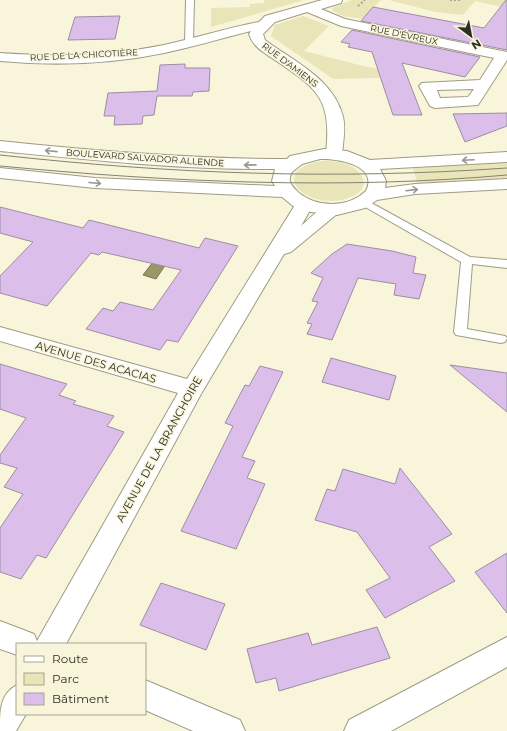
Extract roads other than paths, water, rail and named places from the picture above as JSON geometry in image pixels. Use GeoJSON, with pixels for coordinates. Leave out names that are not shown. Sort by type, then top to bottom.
{"type":"FeatureCollection","features":[{"type":"Feature","properties":{"kind":"street","name":"RUE D'AMIENS"},"geometry":{"type":"LineString","coordinates":[[334,154],[336,124],[332,104],[318,85],[260,42],[256,34],[262,25],[270,19],[336,0]]}},
{"type":"Feature","properties":{"kind":"street","name":"RUE D'ÉVREUX"},"geometry":{"type":"LineString","coordinates":[[308,8],[341,22],[505,56],[484,84]]}},
{"type":"Feature","properties":{"kind":"street","name":"RUE DE LA CHICOTIÈRE"},"geometry":{"type":"LineString","coordinates":[[0,57],[45,59],[136,53],[262,25]]}},
{"type":"Feature","properties":{"kind":"street","name":"BOULEVARD SALVADOR ALLENDE"},"geometry":{"type":"LineString","coordinates":[[0,146],[100,156],[211,163],[290,164]]}},
{"type":"Feature","properties":{"kind":"street"},"geometry":{"type":"LineString","coordinates":[[368,198],[377,188],[378,181],[374,172],[367,165],[354,158],[334,154],[311,155],[299,158],[284,169],[281,178],[282,187],[286,192],[304,204],[319,208],[334,209],[350,207],[368,198],[415,189],[507,184]]}},
{"type":"Feature","properties":{"kind":"street"},"geometry":{"type":"LineString","coordinates":[[367,165],[507,158]]}},
{"type":"Feature","properties":{"kind":"street"},"geometry":{"type":"LineString","coordinates":[[0,174],[95,183],[286,192]]}},
{"type":"Feature","properties":{"kind":"street","name":"AVENUE DE LA BRANCHOIRE"},"geometry":{"type":"LineString","coordinates":[[51,643],[192,389],[304,204]]}},
{"type":"Feature","properties":{"kind":"street","name":"AVENUE DE LA BRANCHOIRE"},"geometry":{"type":"LineString","coordinates":[[273,256],[334,209]]}},
{"type":"Feature","properties":{"kind":"street","name":"AVENUE DES ACACIAS"},"geometry":{"type":"LineString","coordinates":[[0,334],[192,389]]}},
{"type":"Feature","properties":{"kind":"street"},"geometry":{"type":"LineString","coordinates":[[0,635],[21,643]]}},
{"type":"Feature","properties":{"kind":"street"},"geometry":{"type":"LineString","coordinates":[[360,731],[507,651]]}},
{"type":"Feature","properties":{"kind":"street"},"geometry":{"type":"LineString","coordinates":[[146,695],[229,731]]}},
{"type":"Feature","properties":{"kind":"street"},"geometry":{"type":"LineString","coordinates":[[0,728],[16,702]]}},
{"type":"Feature","properties":{"kind":"lane"},"geometry":{"type":"LineString","coordinates":[[189,42],[190,0]]}},
{"type":"Feature","properties":{"kind":"lane"},"geometry":{"type":"LineString","coordinates":[[368,198],[387,213],[467,260],[507,264]]}},
{"type":"Feature","properties":{"kind":"lane"},"geometry":{"type":"LineString","coordinates":[[467,260],[460,332],[501,339]]}},
{"type":"Feature","properties":{"kind":"tram line"},"geometry":{"type":"LineString","coordinates":[[0,155],[127,167],[253,173],[379,174],[507,168]]}},
{"type":"Feature","properties":{"kind":"tram line"},"geometry":{"type":"LineString","coordinates":[[0,166],[126,176],[254,182],[381,182],[444,180],[507,175]]}}]}
